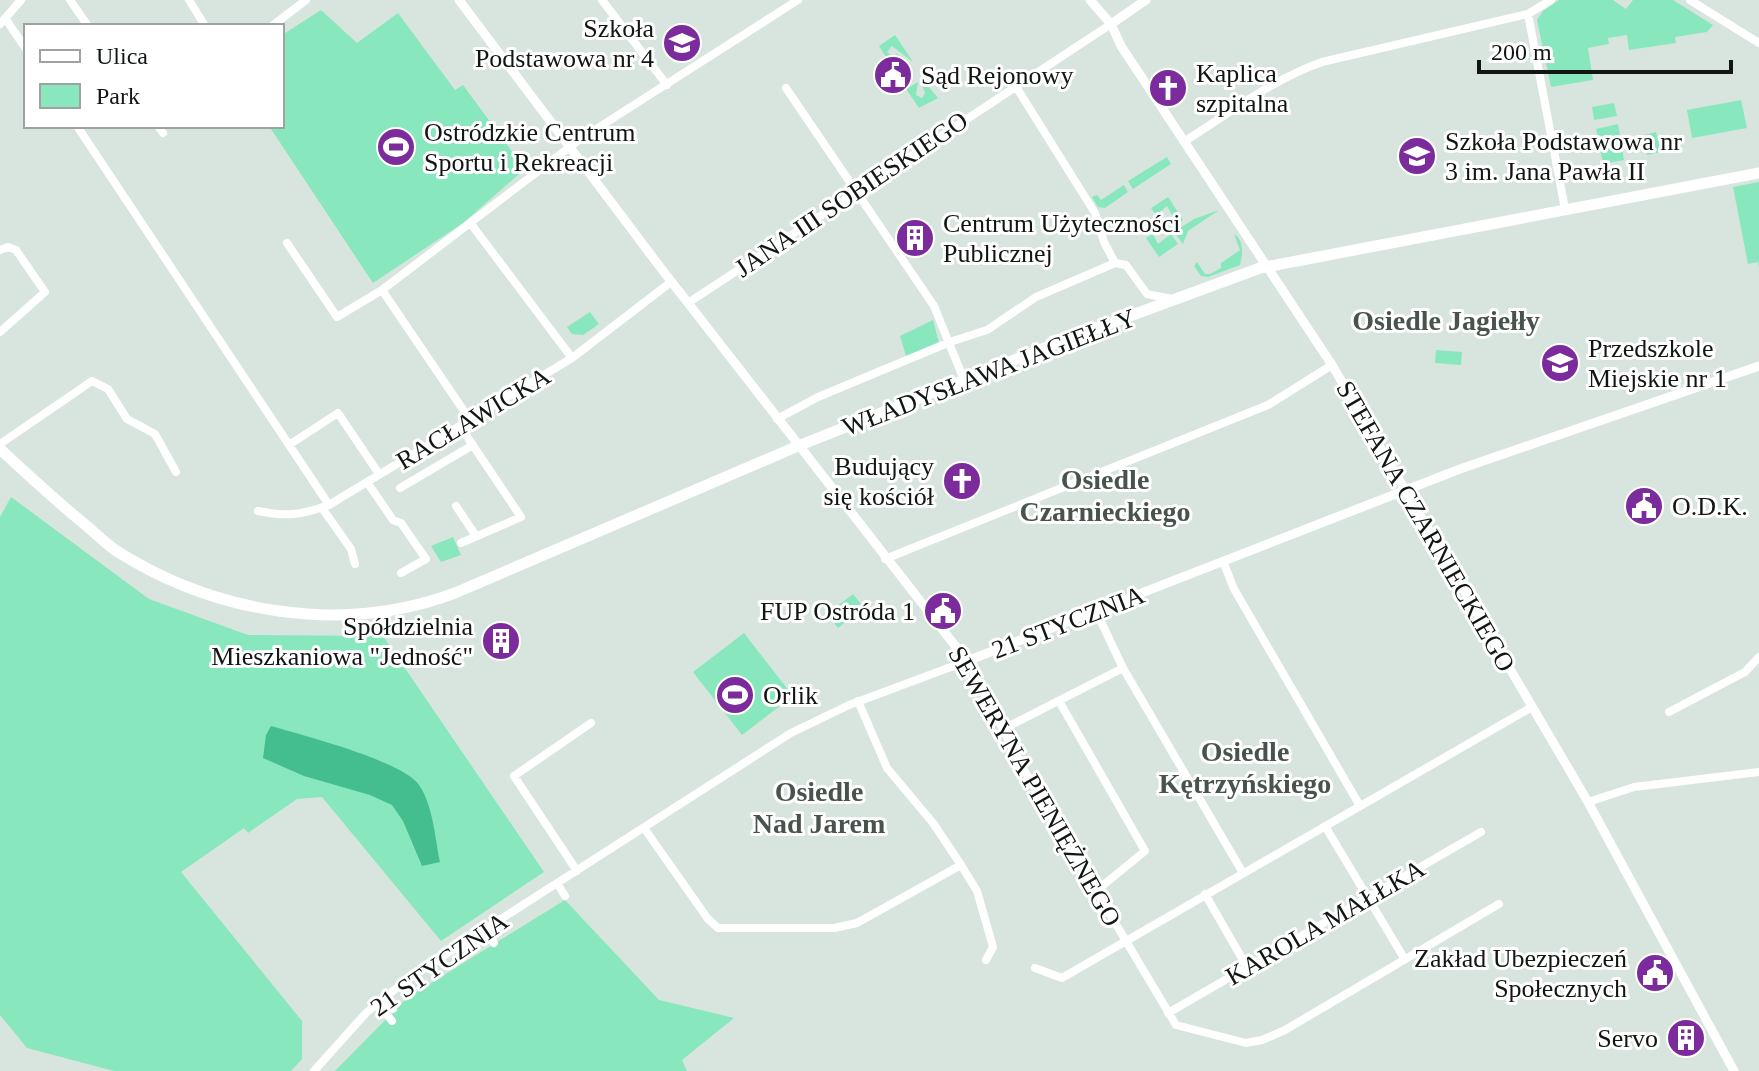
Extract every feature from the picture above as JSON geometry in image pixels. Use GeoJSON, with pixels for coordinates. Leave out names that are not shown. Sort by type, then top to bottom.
{"type":"FeatureCollection","features":[{"type":"Feature","properties":{"kind":"main road","name":"WŁADYSŁAWA JAGIEŁŁY"},"geometry":{"type":"LineString","coordinates":[[0,447],[114,549],[171,581],[225,600],[272,611],[335,616],[437,600],[798,446],[1268,266],[1759,173]]}},
{"type":"Feature","properties":{"kind":"street"},"geometry":{"type":"LineString","coordinates":[[21,0],[3,21],[24,47]]}},
{"type":"Feature","properties":{"kind":"street"},"geometry":{"type":"LineString","coordinates":[[70,0],[87,24]]}},
{"type":"Feature","properties":{"kind":"street"},"geometry":{"type":"LineString","coordinates":[[189,0],[204,24]]}},
{"type":"Feature","properties":{"kind":"street"},"geometry":{"type":"LineString","coordinates":[[275,24],[306,0]]}},
{"type":"Feature","properties":{"kind":"street","name":"SEWERYNA PIENIĘŻNEGO"},"geometry":{"type":"LineString","coordinates":[[459,0],[671,282],[967,661],[1003,729],[1168,1013]]}},
{"type":"Feature","properties":{"kind":"street"},"geometry":{"type":"LineString","coordinates":[[602,0],[667,85]]}},
{"type":"Feature","properties":{"kind":"street"},"geometry":{"type":"LineString","coordinates":[[287,243],[337,317],[382,290],[569,147],[798,0]]}},
{"type":"Feature","properties":{"kind":"street","name":"STEFANA CZARNIECKIEGO"},"geometry":{"type":"LineString","coordinates":[[1090,0],[1111,24],[1121,46],[1332,365],[1588,802],[1734,1071]]}},
{"type":"Feature","properties":{"kind":"street"},"geometry":{"type":"LineString","coordinates":[[1111,24],[1146,0]]}},
{"type":"Feature","properties":{"kind":"street"},"geometry":{"type":"LineString","coordinates":[[1185,141],[1264,88],[1296,71],[1322,62],[1528,14],[1551,0]]}},
{"type":"Feature","properties":{"kind":"street"},"geometry":{"type":"LineString","coordinates":[[1690,0],[1759,43]]}},
{"type":"Feature","properties":{"kind":"street"},"geometry":{"type":"LineString","coordinates":[[1528,14],[1565,209]]}},
{"type":"Feature","properties":{"kind":"street","name":"JANA III SOBIESKIEGO"},"geometry":{"type":"LineString","coordinates":[[688,303],[1111,24]]}},
{"type":"Feature","properties":{"kind":"street"},"geometry":{"type":"LineString","coordinates":[[1015,85],[1095,213],[1104,242],[1115,263]]}},
{"type":"Feature","properties":{"kind":"street"},"geometry":{"type":"LineString","coordinates":[[786,88],[934,306],[964,380]]}},
{"type":"Feature","properties":{"kind":"street"},"geometry":{"type":"LineString","coordinates":[[78,128],[289,445],[351,549],[355,564]]}},
{"type":"Feature","properties":{"kind":"street"},"geometry":{"type":"LineString","coordinates":[[471,224],[572,358]]}},
{"type":"Feature","properties":{"kind":"street"},"geometry":{"type":"LineString","coordinates":[[0,250],[8,247],[16,250],[45,292],[0,332]]}},
{"type":"Feature","properties":{"kind":"street"},"geometry":{"type":"LineString","coordinates":[[777,419],[818,397],[950,342],[987,330],[1036,297],[1115,263],[1126,265],[1147,294],[1176,300]]}},
{"type":"Feature","properties":{"kind":"street","name":"RACŁAWICKA"},"geometry":{"type":"LineString","coordinates":[[258,511],[285,516],[307,513],[325,506],[572,358],[671,282]]}},
{"type":"Feature","properties":{"kind":"street"},"geometry":{"type":"LineString","coordinates":[[382,290],[470,420]]}},
{"type":"Feature","properties":{"kind":"street"},"geometry":{"type":"LineString","coordinates":[[885,559],[1268,405],[1332,365]]}},
{"type":"Feature","properties":{"kind":"street","name":"21 STYCZNIA"},"geometry":{"type":"LineString","coordinates":[[314,1071],[381,1000],[409,978],[805,724],[1491,458],[1759,366]]}},
{"type":"Feature","properties":{"kind":"street"},"geometry":{"type":"LineString","coordinates":[[0,447],[92,381],[108,389],[127,419],[155,434],[176,472]]}},
{"type":"Feature","properties":{"kind":"street"},"geometry":{"type":"LineString","coordinates":[[289,445],[338,413],[379,474]]}},
{"type":"Feature","properties":{"kind":"street"},"geometry":{"type":"LineString","coordinates":[[460,426],[521,517],[461,543]]}},
{"type":"Feature","properties":{"kind":"street"},"geometry":{"type":"LineString","coordinates":[[400,488],[473,445]]}},
{"type":"Feature","properties":{"kind":"street"},"geometry":{"type":"LineString","coordinates":[[367,482],[393,520],[401,523],[426,559],[401,573]]}},
{"type":"Feature","properties":{"kind":"street"},"geometry":{"type":"LineString","coordinates":[[456,506],[476,536]]}},
{"type":"Feature","properties":{"kind":"street"},"geometry":{"type":"LineString","coordinates":[[1223,561],[1234,589],[1360,806]]}},
{"type":"Feature","properties":{"kind":"street"},"geometry":{"type":"LineString","coordinates":[[1096,611],[1123,668],[1243,873]]}},
{"type":"Feature","properties":{"kind":"street"},"geometry":{"type":"LineString","coordinates":[[1669,712],[1745,672],[1759,657]]}},
{"type":"Feature","properties":{"kind":"street"},"geometry":{"type":"LineString","coordinates":[[1003,729],[1123,668]]}},
{"type":"Feature","properties":{"kind":"street"},"geometry":{"type":"LineString","coordinates":[[858,701],[887,768],[933,823],[977,891],[993,947],[986,960]]}},
{"type":"Feature","properties":{"kind":"street"},"geometry":{"type":"LineString","coordinates":[[1059,701],[1145,851],[1096,891]]}},
{"type":"Feature","properties":{"kind":"street"},"geometry":{"type":"LineString","coordinates":[[1035,968],[1062,978],[1532,707]]}},
{"type":"Feature","properties":{"kind":"street"},"geometry":{"type":"LineString","coordinates":[[577,871],[514,776],[591,723]]}},
{"type":"Feature","properties":{"kind":"street"},"geometry":{"type":"LineString","coordinates":[[1588,802],[1634,787],[1759,772]]}},
{"type":"Feature","properties":{"kind":"street"},"geometry":{"type":"LineString","coordinates":[[1325,826],[1404,958]]}},
{"type":"Feature","properties":{"kind":"street"},"geometry":{"type":"LineString","coordinates":[[644,828],[708,919],[718,928],[834,928],[857,923],[961,865]]}},
{"type":"Feature","properties":{"kind":"street","name":"KAROLA MAŁŁKA"},"geometry":{"type":"LineString","coordinates":[[1168,1013],[1481,832]]}},
{"type":"Feature","properties":{"kind":"street"},"geometry":{"type":"LineString","coordinates":[[557,883],[565,896]]}},
{"type":"Feature","properties":{"kind":"street"},"geometry":{"type":"LineString","coordinates":[[1205,894],[1247,967]]}},
{"type":"Feature","properties":{"kind":"street"},"geometry":{"type":"LineString","coordinates":[[1168,1013],[1176,1025],[1246,1043],[1262,1040],[1285,1030],[1499,904]]}},
{"type":"Feature","properties":{"kind":"street"},"geometry":{"type":"LineString","coordinates":[[486,929],[494,943]]}},
{"type":"Feature","properties":{"kind":"street"},"geometry":{"type":"LineString","coordinates":[[381,1000],[393,1009]]}},
{"type":"Feature","properties":{"kind":"street"},"geometry":{"type":"LineString","coordinates":[[381,1000],[392,1021]]}},
{"type":"Feature","properties":{"kind":"green space"},"geometry":{"type":"Polygon","coordinates":[[[1559,0],[1613,0],[1626,9],[1633,0],[1673,0],[1713,25],[1707,32],[1675,37],[1676,43],[1629,50],[1627,35],[1608,38],[1609,44],[1588,48],[1593,80],[1551,87],[1537,20],[1543,11],[1559,0]]]}},
{"type":"Feature","properties":{"kind":"green space","name":"Ostródzkie Centrum Sportu i Rekreacji"},"geometry":{"type":"Polygon","coordinates":[[[321,10],[357,43],[398,13],[455,90],[463,85],[525,169],[463,223],[373,283],[270,128],[284,128],[284,34],[321,10]]]}},
{"type":"Feature","properties":{"kind":"green space"},"geometry":{"type":"Polygon","coordinates":[[[895,35],[913,62],[892,46],[887,52],[893,57],[897,54],[908,64],[904,67],[899,60],[891,65],[879,46],[895,35]]]}},
{"type":"Feature","properties":{"kind":"green space"},"geometry":{"type":"Polygon","coordinates":[[[925,77],[927,85],[938,98],[919,108],[906,89],[918,82],[916,95],[922,98],[925,93],[920,79],[925,77]]]}},
{"type":"Feature","properties":{"kind":"green space"},"geometry":{"type":"Polygon","coordinates":[[[1741,100],[1747,128],[1692,138],[1687,110],[1741,100]]]}},
{"type":"Feature","properties":{"kind":"green space"},"geometry":{"type":"Polygon","coordinates":[[[1614,103],[1617,116],[1594,120],[1592,107],[1614,103]]]}},
{"type":"Feature","properties":{"kind":"green space"},"geometry":{"type":"Polygon","coordinates":[[[1618,124],[1624,160],[1603,164],[1596,129],[1618,124]]]}},
{"type":"Feature","properties":{"kind":"green space"},"geometry":{"type":"Polygon","coordinates":[[[1656,132],[1661,152],[1647,155],[1644,135],[1656,132]]]}},
{"type":"Feature","properties":{"kind":"green space"},"geometry":{"type":"Polygon","coordinates":[[[1167,157],[1171,164],[1133,189],[1128,181],[1167,157]]]}},
{"type":"Feature","properties":{"kind":"green space"},"geometry":{"type":"Polygon","coordinates":[[[1759,182],[1759,267],[1758,262],[1748,264],[1733,187],[1759,182]]]}},
{"type":"Feature","properties":{"kind":"green space"},"geometry":{"type":"Polygon","coordinates":[[[1124,185],[1128,192],[1105,208],[1098,207],[1092,197],[1097,195],[1101,200],[1124,185]]]}},
{"type":"Feature","properties":{"kind":"green space"},"geometry":{"type":"Polygon","coordinates":[[[1168,197],[1183,220],[1177,224],[1167,206],[1156,215],[1151,208],[1168,197]]]}},
{"type":"Feature","properties":{"kind":"green space"},"geometry":{"type":"Polygon","coordinates":[[[1219,210],[1188,231],[1183,244],[1174,232],[1194,219],[1219,210]]]}},
{"type":"Feature","properties":{"kind":"green space"},"geometry":{"type":"Polygon","coordinates":[[[1153,234],[1158,244],[1171,234],[1178,244],[1159,257],[1146,238],[1153,234]]]}},
{"type":"Feature","properties":{"kind":"green space"},"geometry":{"type":"Polygon","coordinates":[[[1234,234],[1242,248],[1240,265],[1208,277],[1201,276],[1194,266],[1197,262],[1205,274],[1210,274],[1240,250],[1234,234]]]}},
{"type":"Feature","properties":{"kind":"green space"},"geometry":{"type":"Polygon","coordinates":[[[590,312],[599,324],[583,335],[572,334],[567,327],[590,312]]]}},
{"type":"Feature","properties":{"kind":"green space"},"geometry":{"type":"Polygon","coordinates":[[[933,320],[939,343],[906,356],[900,336],[933,320]]]}},
{"type":"Feature","properties":{"kind":"green space"},"geometry":{"type":"Polygon","coordinates":[[[1436,350],[1462,352],[1461,365],[1435,363],[1436,350]]]}},
{"type":"Feature","properties":{"kind":"green space"},"geometry":{"type":"Polygon","coordinates":[[[11,497],[149,599],[248,635],[383,636],[544,872],[441,941],[322,797],[297,799],[248,833],[244,828],[181,872],[302,1021],[302,1059],[291,1071],[114,1071],[27,1048],[0,1015],[0,517],[11,497]]]}},
{"type":"Feature","properties":{"kind":"green space"},"geometry":{"type":"Polygon","coordinates":[[[453,537],[461,555],[441,562],[431,546],[453,537]]]}},
{"type":"Feature","properties":{"kind":"green space"},"geometry":{"type":"Polygon","coordinates":[[[853,594],[864,608],[838,628],[827,614],[853,594]]]}},
{"type":"Feature","properties":{"kind":"green space"},"geometry":{"type":"Polygon","coordinates":[[[744,633],[793,696],[742,735],[693,672],[744,633]]]}},
{"type":"Feature","properties":{"kind":"green space"},"geometry":{"type":"Polygon","coordinates":[[[565,900],[659,1000],[734,1018],[682,1060],[687,1071],[335,1071],[407,998],[565,900]]]}},
{"type":"Feature","properties":{"kind":"shaded area"},"geometry":{"type":"Polygon","coordinates":[[[271,726],[351,750],[409,776],[424,793],[440,862],[422,866],[403,821],[392,805],[370,795],[304,776],[263,758],[266,735],[271,726]]]}},
{"type":"Feature","properties":{"kind":"place","name":"Szkoła Podstawowa nr 4"},"geometry":{"type":"Point","coordinates":[682,43]}},
{"type":"Feature","properties":{"kind":"place","name":"Sąd Rejonowy"},"geometry":{"type":"Point","coordinates":[893,75]}},
{"type":"Feature","properties":{"kind":"place","name":"Kaplica szpitalna"},"geometry":{"type":"Point","coordinates":[1168,88]}},
{"type":"Feature","properties":{"kind":"place","name":"Ostródzkie Centrum Sportu i Rekreacji"},"geometry":{"type":"Point","coordinates":[396,147]}},
{"type":"Feature","properties":{"kind":"place","name":"Szkoła Podstawowa nr 3 im. Jana Pawła II"},"geometry":{"type":"Point","coordinates":[1417,156]}},
{"type":"Feature","properties":{"kind":"place","name":"Centrum Użyteczności Publicznej"},"geometry":{"type":"Point","coordinates":[915,238]}},
{"type":"Feature","properties":{"kind":"place","name":"Przedszkole Miejskie nr 1"},"geometry":{"type":"Point","coordinates":[1560,363]}},
{"type":"Feature","properties":{"kind":"place","name":"Budujący się kościół"},"geometry":{"type":"Point","coordinates":[962,481]}},
{"type":"Feature","properties":{"kind":"place","name":"O.D.K."},"geometry":{"type":"Point","coordinates":[1644,506]}},
{"type":"Feature","properties":{"kind":"place","name":"FUP Ostróda 1"},"geometry":{"type":"Point","coordinates":[943,611]}},
{"type":"Feature","properties":{"kind":"place","name":"Spółdzielnia Mieszkaniowa \"Jedność\""},"geometry":{"type":"Point","coordinates":[501,641]}},
{"type":"Feature","properties":{"kind":"place","name":"Orlik"},"geometry":{"type":"Point","coordinates":[735,695]}},
{"type":"Feature","properties":{"kind":"place","name":"Zakład Ubezpieczeń Społecznych"},"geometry":{"type":"Point","coordinates":[1655,973]}},
{"type":"Feature","properties":{"kind":"place","name":"Servo"},"geometry":{"type":"Point","coordinates":[1686,1038]}},
{"type":"Feature","properties":{"kind":"district","name":"Osiedle Jagiełły"},"geometry":{"type":"Point","coordinates":[1446,320]}},
{"type":"Feature","properties":{"kind":"district","name":"Osiedle Czarnieckiego"},"geometry":{"type":"Point","coordinates":[1105,495]}},
{"type":"Feature","properties":{"kind":"district","name":"Osiedle Kętrzyńskiego"},"geometry":{"type":"Point","coordinates":[1245,767]}},
{"type":"Feature","properties":{"kind":"district","name":"Osiedle Nad Jarem"},"geometry":{"type":"Point","coordinates":[819,807]}}]}
